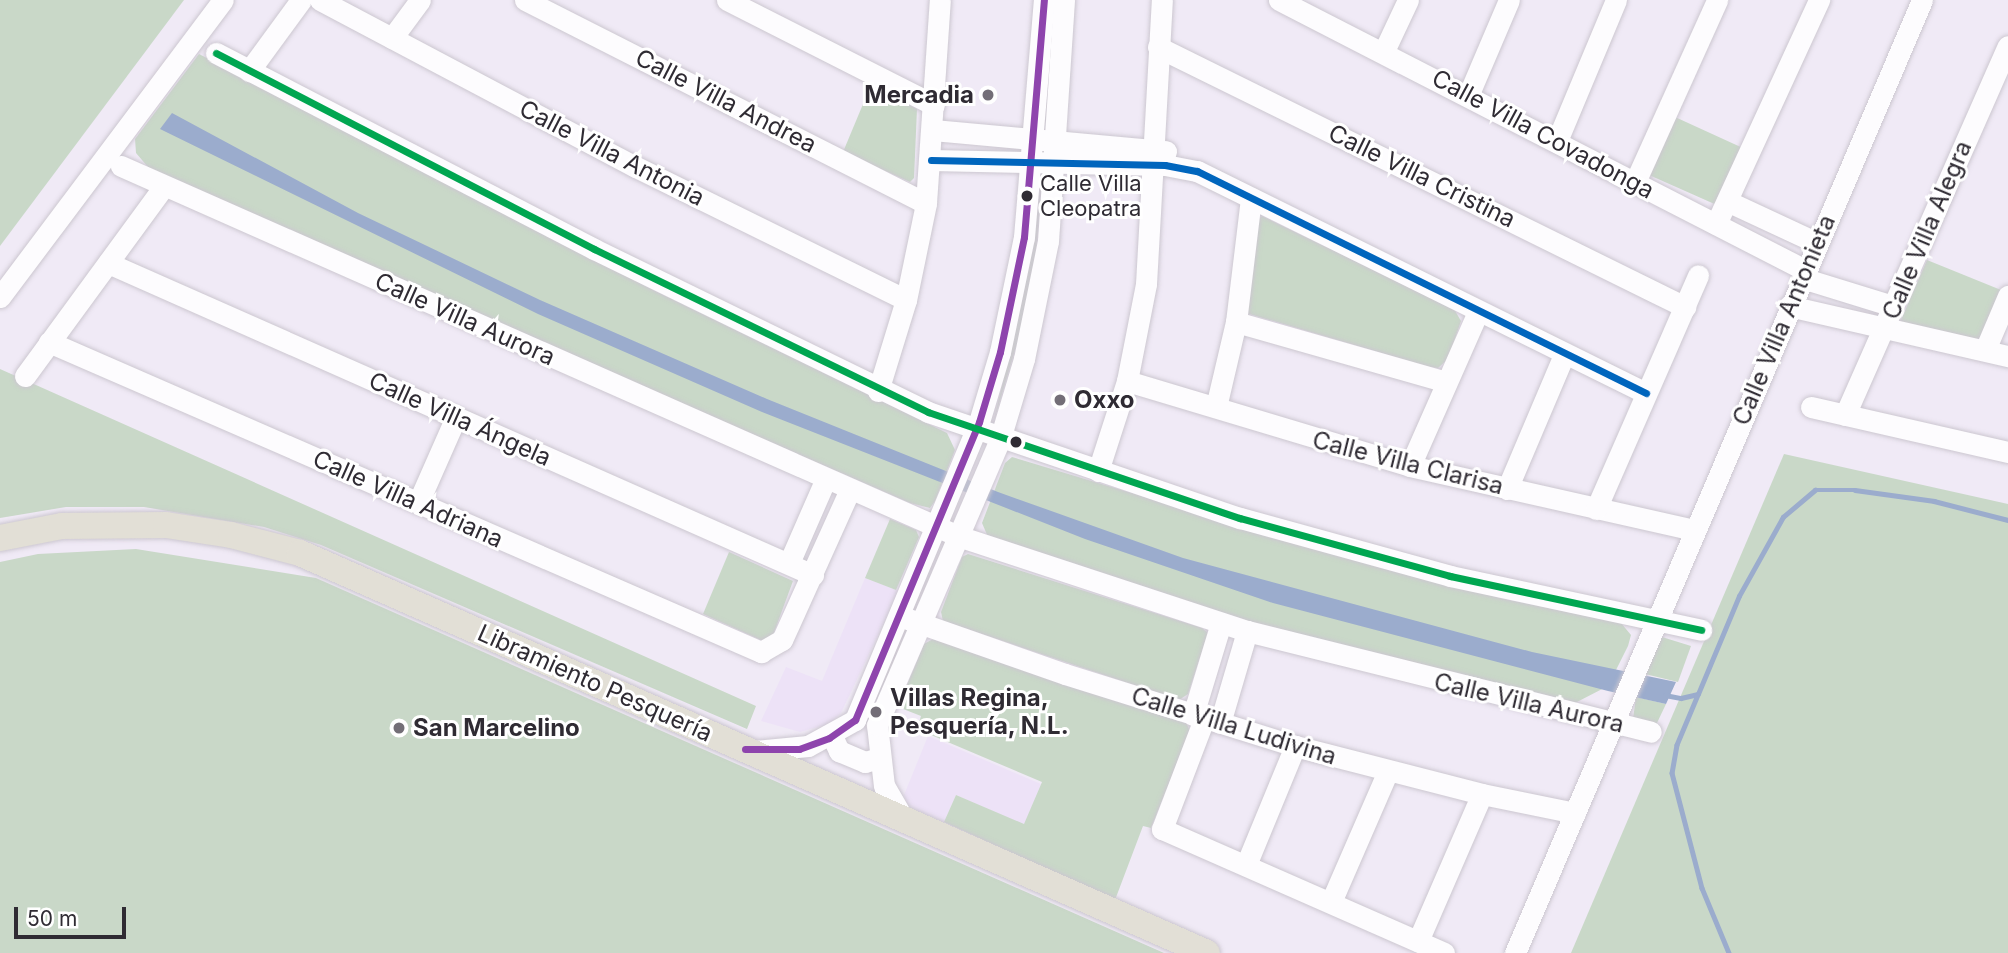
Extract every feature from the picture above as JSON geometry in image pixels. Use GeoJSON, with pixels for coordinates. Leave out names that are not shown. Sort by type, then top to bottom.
{"type":"FeatureCollection","features":[{"type":"Feature","properties":{"kind":"main road","name":"Libramiento Pesquería"},"geometry":{"type":"LineString","coordinates":[[0,538],[62,526],[117,523],[166,525],[265,543],[300,553],[1208,953]]}},
{"type":"Feature","properties":{"kind":"street"},"geometry":{"type":"LineString","coordinates":[[0,297],[223,0]]}},
{"type":"Feature","properties":{"kind":"street"},"geometry":{"type":"LineString","coordinates":[[249,71],[300,0]]}},
{"type":"Feature","properties":{"kind":"street","name":"Calle Villa Antonia"},"geometry":{"type":"LineString","coordinates":[[320,0],[636,167],[906,300]]}},
{"type":"Feature","properties":{"kind":"street"},"geometry":{"type":"LineString","coordinates":[[392,38],[420,0]]}},
{"type":"Feature","properties":{"kind":"street","name":"Calle Villa Andrea"},"geometry":{"type":"LineString","coordinates":[[526,0],[926,203]]}},
{"type":"Feature","properties":{"kind":"street"},"geometry":{"type":"LineString","coordinates":[[727,0],[934,105]]}},
{"type":"Feature","properties":{"kind":"street"},"geometry":{"type":"LineString","coordinates":[[838,732],[858,716],[900,616],[949,526],[987,468],[985,437],[1011,307],[1033,162],[1044,0]]}},
{"type":"Feature","properties":{"kind":"street"},"geometry":{"type":"LineString","coordinates":[[904,820],[883,782],[877,725],[921,624],[949,526],[1040,287],[1056,163],[1065,0]]}},
{"type":"Feature","properties":{"kind":"street"},"geometry":{"type":"LineString","coordinates":[[1098,471],[1127,381],[1146,284],[1162,0]]}},
{"type":"Feature","properties":{"kind":"street","name":"Calle Villa Covadonga"},"geometry":{"type":"LineString","coordinates":[[1279,0],[1384,51],[1716,224],[1803,274],[1893,306]]}},
{"type":"Feature","properties":{"kind":"street"},"geometry":{"type":"LineString","coordinates":[[1384,51],[1408,0]]}},
{"type":"Feature","properties":{"kind":"street"},"geometry":{"type":"LineString","coordinates":[[1468,96],[1509,0]]}},
{"type":"Feature","properties":{"kind":"street"},"geometry":{"type":"LineString","coordinates":[[1557,141],[1616,0]]}},
{"type":"Feature","properties":{"kind":"street"},"geometry":{"type":"LineString","coordinates":[[1635,182],[1717,0]]}},
{"type":"Feature","properties":{"kind":"street"},"geometry":{"type":"LineString","coordinates":[[1716,224],[1819,0]]}},
{"type":"Feature","properties":{"kind":"street","name":"Calle Villa Antonieta"},"geometry":{"type":"LineString","coordinates":[[1613,721],[1922,0]]}},
{"type":"Feature","properties":{"kind":"street"},"geometry":{"type":"LineString","coordinates":[[878,391],[906,300],[926,203],[933,130],[935,2]]}},
{"type":"Feature","properties":{"kind":"street","name":"Calle Villa Alegra"},"geometry":{"type":"LineString","coordinates":[[1845,415],[2008,46]]}},
{"type":"Feature","properties":{"kind":"street","name":"Calle Villa Cristina"},"geometry":{"type":"LineString","coordinates":[[1158,47],[1685,307]]}},
{"type":"Feature","properties":{"kind":"street"},"geometry":{"type":"LineString","coordinates":[[216,53],[878,391],[985,437],[1240,518],[1450,576],[1655,624],[1701,630]]}},
{"type":"Feature","properties":{"kind":"street"},"geometry":{"type":"LineString","coordinates":[[933,130],[1057,139],[1153,156],[1197,171],[1564,355],[1646,393]]}},
{"type":"Feature","properties":{"kind":"street"},"geometry":{"type":"LineString","coordinates":[[931,160],[1056,163],[1153,156]]}},
{"type":"Feature","properties":{"kind":"street","name":"Calle Villa Aurora"},"geometry":{"type":"LineString","coordinates":[[121,166],[837,485],[1220,623],[1651,732]]}},
{"type":"Feature","properties":{"kind":"street"},"geometry":{"type":"LineString","coordinates":[[25,376],[164,187]]}},
{"type":"Feature","properties":{"kind":"street"},"geometry":{"type":"LineString","coordinates":[[1216,407],[1236,322],[1251,198]]}},
{"type":"Feature","properties":{"kind":"street"},"geometry":{"type":"LineString","coordinates":[[1727,201],[1817,243]]}},
{"type":"Feature","properties":{"kind":"street","name":"Calle Villa Ángela"},"geometry":{"type":"LineString","coordinates":[[107,263],[813,575]]}},
{"type":"Feature","properties":{"kind":"street"},"geometry":{"type":"LineString","coordinates":[[1596,509],[1698,275]]}},
{"type":"Feature","properties":{"kind":"street"},"geometry":{"type":"LineString","coordinates":[[1985,351],[2008,296]]}},
{"type":"Feature","properties":{"kind":"street"},"geometry":{"type":"LineString","coordinates":[[1790,306],[2008,356]]}},
{"type":"Feature","properties":{"kind":"street"},"geometry":{"type":"LineString","coordinates":[[1410,466],[1478,312]]}},
{"type":"Feature","properties":{"kind":"street"},"geometry":{"type":"LineString","coordinates":[[1236,322],[1447,382]]}},
{"type":"Feature","properties":{"kind":"street","name":"Calle Villa Adriana"},"geometry":{"type":"LineString","coordinates":[[49,342],[754,650],[768,650],[782,640],[813,575]]}},
{"type":"Feature","properties":{"kind":"street"},"geometry":{"type":"LineString","coordinates":[[1507,489],[1564,355]]}},
{"type":"Feature","properties":{"kind":"street","name":"Calle Villa Clarisa"},"geometry":{"type":"LineString","coordinates":[[1127,381],[1410,466],[1694,530]]}},
{"type":"Feature","properties":{"kind":"street"},"geometry":{"type":"LineString","coordinates":[[1811,407],[2008,452]]}},
{"type":"Feature","properties":{"kind":"street"},"geometry":{"type":"LineString","coordinates":[[418,503],[456,417]]}},
{"type":"Feature","properties":{"kind":"street"},"geometry":{"type":"LineString","coordinates":[[789,563],[837,485]]}},
{"type":"Feature","properties":{"kind":"street"},"geometry":{"type":"LineString","coordinates":[[813,575],[837,485]]}},
{"type":"Feature","properties":{"kind":"street","name":"Calle Villa Ludivina"},"geometry":{"type":"LineString","coordinates":[[900,616],[1206,719],[1295,746],[1482,794],[1575,813]]}},
{"type":"Feature","properties":{"kind":"street"},"geometry":{"type":"LineString","coordinates":[[1206,719],[1220,623]]}},
{"type":"Feature","properties":{"kind":"street"},"geometry":{"type":"LineString","coordinates":[[1247,631],[1206,719],[1161,828],[1444,953]]}},
{"type":"Feature","properties":{"kind":"street"},"geometry":{"type":"LineString","coordinates":[[1515,953],[1613,721]]}},
{"type":"Feature","properties":{"kind":"street"},"geometry":{"type":"LineString","coordinates":[[745,749],[779,752],[808,746],[838,732],[868,725],[878,750]]}},
{"type":"Feature","properties":{"kind":"street"},"geometry":{"type":"LineString","coordinates":[[838,732],[839,751],[865,762],[878,750]]}},
{"type":"Feature","properties":{"kind":"street"},"geometry":{"type":"LineString","coordinates":[[808,746],[802,759],[817,782]]}},
{"type":"Feature","properties":{"kind":"street"},"geometry":{"type":"LineString","coordinates":[[1246,864],[1295,746]]}},
{"type":"Feature","properties":{"kind":"street"},"geometry":{"type":"LineString","coordinates":[[1331,902],[1388,771]]}},
{"type":"Feature","properties":{"kind":"street"},"geometry":{"type":"LineString","coordinates":[[849,796],[875,797],[883,782]]}},
{"type":"Feature","properties":{"kind":"street"},"geometry":{"type":"LineString","coordinates":[[1418,941],[1482,794]]}},
{"type":"Feature","properties":{"kind":"shaded area"},"geometry":{"type":"Polygon","coordinates":[[[865,578],[899,591],[841,713],[829,724],[800,732],[761,721],[786,667],[822,681],[865,578]]]}},
{"type":"Feature","properties":{"kind":"shaded area"},"geometry":{"type":"Polygon","coordinates":[[[928,736],[1041,784],[1024,825],[956,795],[944,822],[908,806],[904,795],[928,736]]]}},
{"type":"Feature","properties":{"kind":"green space"},"geometry":{"type":"Polygon","coordinates":[[[0,0],[184,0],[0,246],[0,0]]]}},
{"type":"Feature","properties":{"kind":"green space"},"geometry":{"type":"Polygon","coordinates":[[[199,54],[651,289],[947,433],[955,450],[935,501],[930,508],[910,503],[154,174],[136,153],[135,139],[199,54]]]}},
{"type":"Feature","properties":{"kind":"green space"},"geometry":{"type":"Polygon","coordinates":[[[871,85],[917,109],[914,178],[910,182],[843,152],[871,85]]]}},
{"type":"Feature","properties":{"kind":"green space"},"geometry":{"type":"Polygon","coordinates":[[[1675,117],[1745,149],[1719,206],[1649,175],[1675,117]]]}},
{"type":"Feature","properties":{"kind":"green space"},"geometry":{"type":"Polygon","coordinates":[[[1042,179],[1035,260],[1018,340],[994,420],[1022,300],[1042,179]]]}},
{"type":"Feature","properties":{"kind":"green space"},"geometry":{"type":"Polygon","coordinates":[[[1262,216],[1454,309],[1461,321],[1448,359],[1438,368],[1429,367],[1246,313],[1257,221],[1262,216]]]}},
{"type":"Feature","properties":{"kind":"green space"},"geometry":{"type":"Polygon","coordinates":[[[1927,260],[2001,290],[1979,342],[1900,322],[1927,260]]]}},
{"type":"Feature","properties":{"kind":"green space"},"geometry":{"type":"Polygon","coordinates":[[[0,369],[756,706],[747,729],[321,545],[264,527],[144,507],[66,507],[0,518],[0,369]]]}},
{"type":"Feature","properties":{"kind":"green space"},"geometry":{"type":"Polygon","coordinates":[[[1784,454],[2008,504],[2008,953],[1571,953],[1784,454]]]}},
{"type":"Feature","properties":{"kind":"green space"},"geometry":{"type":"Polygon","coordinates":[[[1012,457],[1324,551],[1504,599],[1621,623],[1631,635],[1628,646],[1608,686],[1575,703],[1318,644],[988,537],[982,523],[1005,463],[1012,457]]]}},
{"type":"Feature","properties":{"kind":"green space"},"geometry":{"type":"Polygon","coordinates":[[[890,519],[916,530],[919,537],[896,590],[865,578],[890,519]]]}},
{"type":"Feature","properties":{"kind":"green space"},"geometry":{"type":"Polygon","coordinates":[[[136,549],[316,578],[1164,953],[0,953],[0,562],[38,554],[136,549]]]}},
{"type":"Feature","properties":{"kind":"green space"},"geometry":{"type":"Polygon","coordinates":[[[729,552],[793,581],[772,638],[763,641],[703,614],[729,552]]]}},
{"type":"Feature","properties":{"kind":"green space"},"geometry":{"type":"Polygon","coordinates":[[[968,554],[1202,628],[1208,633],[1188,694],[1179,700],[943,621],[941,612],[962,557],[968,554]]]}},
{"type":"Feature","properties":{"kind":"green space"},"geometry":{"type":"Polygon","coordinates":[[[1662,637],[1691,646],[1678,682],[1645,674],[1662,637]]]}},
{"type":"Feature","properties":{"kind":"green space"},"geometry":{"type":"Polygon","coordinates":[[[933,639],[1185,720],[1190,731],[1151,828],[1143,826],[1115,900],[944,822],[956,795],[1024,824],[1042,782],[917,729],[921,716],[898,707],[924,644],[933,639]]]}},
{"type":"Feature","properties":{"kind":"green space"},"geometry":{"type":"Polygon","coordinates":[[[1636,697],[1666,704],[1656,725],[1633,719],[1636,697]]]}},
{"type":"Feature","properties":{"kind":"water"},"geometry":{"type":"Polygon","coordinates":[[[172,113],[358,213],[540,300],[767,399],[998,492],[1183,558],[1532,652],[1676,682],[1666,704],[1608,691],[1273,603],[1085,539],[762,412],[538,314],[160,129],[172,113]]]}},
{"type":"Feature","properties":{"kind":"waterway"},"geometry":{"type":"LineString","coordinates":[[1665,695],[1681,698],[1698,694],[1739,596],[1783,517],[1815,490],[1855,490],[1934,501],[2008,520]]}},
{"type":"Feature","properties":{"kind":"waterway"},"geometry":{"type":"LineString","coordinates":[[1698,695],[1677,745],[1672,773],[1702,888],[1729,953]]}},
{"type":"Feature","properties":{"kind":"transit line"},"geometry":{"type":"LineString","coordinates":[[745,749],[799,749],[829,738],[855,720],[979,422],[1000,352],[1024,237],[1044,0]]}},
{"type":"Feature","properties":{"kind":"transit line"},"geometry":{"type":"LineString","coordinates":[[216,53],[594,249],[928,412],[1240,518],[1450,576],[1701,630]]}},
{"type":"Feature","properties":{"kind":"transit line"},"geometry":{"type":"LineString","coordinates":[[931,160],[1165,165],[1197,171],[1646,393]]}},
{"type":"Feature","properties":{"kind":"place","name":"Mercadia"},"geometry":{"type":"Point","coordinates":[988,95]}},
{"type":"Feature","properties":{"kind":"place","name":"Calle Villa Cleopatra"},"geometry":{"type":"Point","coordinates":[1027,196]}},
{"type":"Feature","properties":{"kind":"place","name":"Oxxo"},"geometry":{"type":"Point","coordinates":[1060,400]}},
{"type":"Feature","properties":{"kind":"place","name":"Villas Regina, Pesquería, N.L."},"geometry":{"type":"Point","coordinates":[876,712]}},
{"type":"Feature","properties":{"kind":"place","name":"San Marcelino"},"geometry":{"type":"Point","coordinates":[399,728]}}]}
